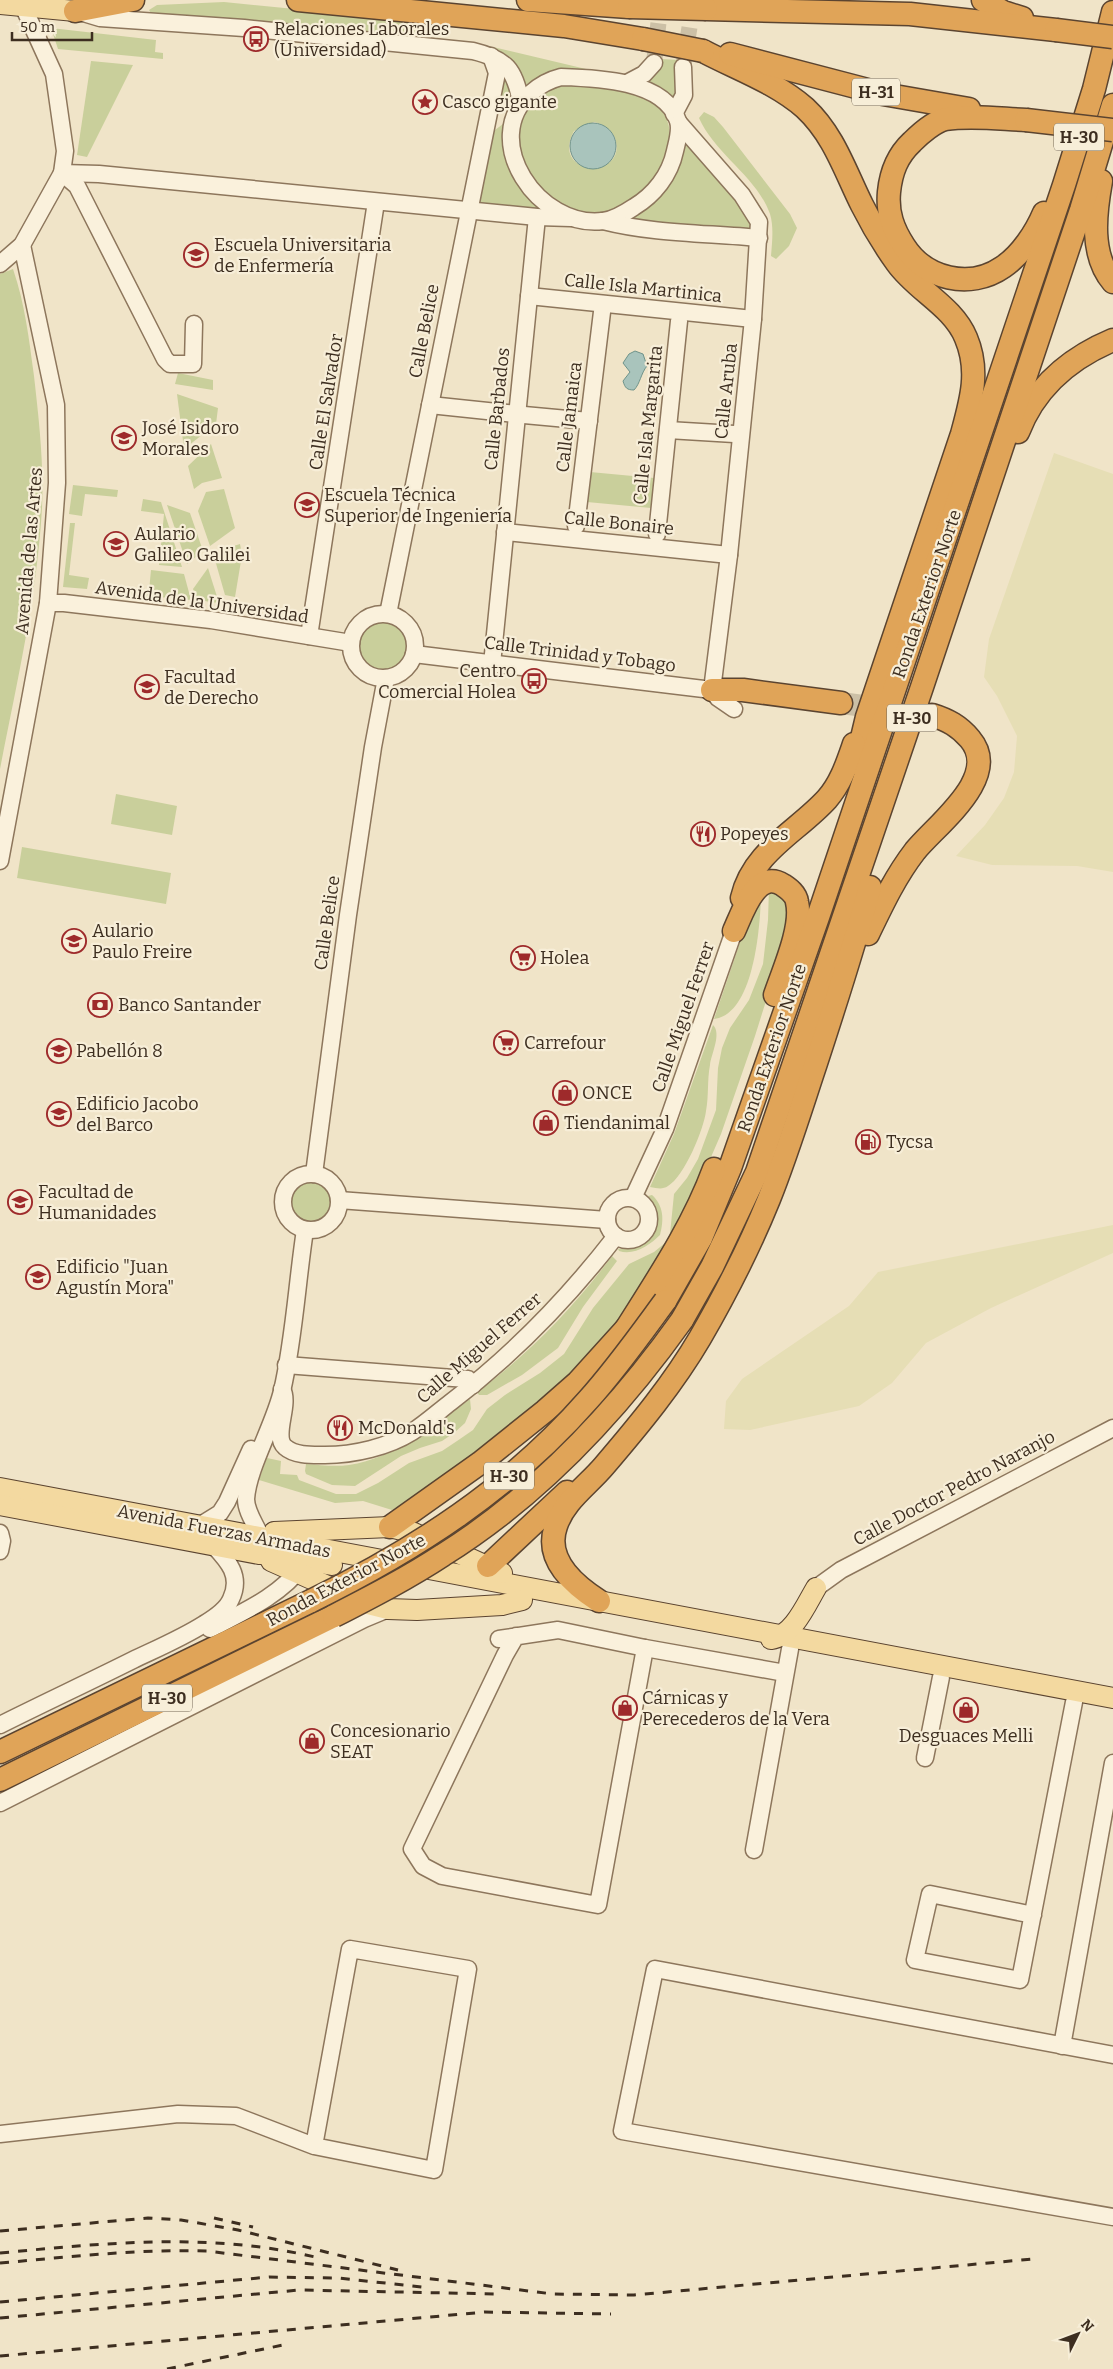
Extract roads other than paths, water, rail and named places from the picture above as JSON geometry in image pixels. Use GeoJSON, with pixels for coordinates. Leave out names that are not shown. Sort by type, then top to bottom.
{"type":"FeatureCollection","features":[{"type":"Feature","properties":{"kind":"highway"},"geometry":{"type":"LineString","coordinates":[[75,11],[133,0]]}},
{"type":"Feature","properties":{"kind":"highway"},"geometry":{"type":"LineString","coordinates":[[298,0],[564,26],[644,39],[702,51],[727,59],[770,84],[804,108],[827,132],[862,205],[898,265],[953,316],[966,337],[974,363],[973,391],[962,434],[867,717],[818,917]]}},
{"type":"Feature","properties":{"kind":"highway"},"geometry":{"type":"LineString","coordinates":[[528,0],[706,10],[777,0]]}},
{"type":"Feature","properties":{"kind":"highway"},"geometry":{"type":"LineString","coordinates":[[983,0],[1004,12],[1108,46],[1107,0]]}},
{"type":"Feature","properties":{"kind":"highway"},"geometry":{"type":"LineString","coordinates":[[734,7],[910,14],[1056,30]]}},
{"type":"Feature","properties":{"kind":"highway","name":"Ronda Exterior Norte"},"geometry":{"type":"LineString","coordinates":[[0,1752],[316,1593],[359,1577],[426,1539],[486,1496],[541,1448],[588,1401],[627,1353],[665,1301],[701,1238],[730,1168],[818,917],[1064,185],[1108,46],[1113,12]]}},
{"type":"Feature","properties":{"kind":"highway","name":"H-31"},"geometry":{"type":"LineString","coordinates":[[727,59],[883,94],[1026,120],[1112,117]]}},
{"type":"Feature","properties":{"kind":"highway"},"geometry":{"type":"LineString","coordinates":[[962,434],[975,407],[1026,255],[1094,89]]}},
{"type":"Feature","properties":{"kind":"highway"},"geometry":{"type":"LineString","coordinates":[[1112,117],[1095,232],[1103,271],[1113,282]]}},
{"type":"Feature","properties":{"kind":"highway","name":"Ronda Exterior Norte"},"geometry":{"type":"LineString","coordinates":[[0,1780],[334,1616],[444,1555],[505,1511],[561,1463],[609,1413],[682,1320],[712,1267],[757,1172],[922,687],[1112,117]]}},
{"type":"Feature","properties":{"kind":"highway"},"geometry":{"type":"LineString","coordinates":[[1026,120],[945,119],[921,134],[902,152],[890,175],[888,204],[893,229],[909,254],[928,270],[951,279],[976,279],[1002,268],[1012,260],[1040,222]]}},
{"type":"Feature","properties":{"kind":"highway"},"geometry":{"type":"LineString","coordinates":[[965,555],[1004,472],[1024,416],[1047,384],[1070,363],[1113,340]]}},
{"type":"Feature","properties":{"kind":"highway"},"geometry":{"type":"LineString","coordinates":[[475,1578],[510,1543],[617,1448],[636,1427],[683,1365],[732,1278],[769,1199],[835,1005],[868,894],[922,687]]}},
{"type":"Feature","properties":{"kind":"highway"},"geometry":{"type":"LineString","coordinates":[[712,690],[743,690],[841,703]]}},
{"type":"Feature","properties":{"kind":"highway"},"geometry":{"type":"LineString","coordinates":[[835,1005],[888,890],[915,852],[963,799],[977,778],[980,762],[975,745],[962,729],[947,720],[932,715]]}},
{"type":"Feature","properties":{"kind":"highway"},"geometry":{"type":"LineString","coordinates":[[734,931],[745,885],[759,861],[782,837],[806,820],[828,797],[844,773],[860,725],[867,717]]}},
{"type":"Feature","properties":{"kind":"highway"},"geometry":{"type":"LineString","coordinates":[[626,1329],[677,1244],[713,1172],[782,976],[798,922],[797,901],[791,890],[780,883],[760,885],[751,893],[734,931]]}},
{"type":"Feature","properties":{"kind":"highway"},"geometry":{"type":"LineString","coordinates":[[390,1527],[472,1469],[578,1382],[649,1303],[730,1168]]}},
{"type":"Feature","properties":{"kind":"highway"},"geometry":{"type":"LineString","coordinates":[[598,1601],[580,1589],[560,1566],[555,1551],[555,1528],[567,1505],[605,1465],[617,1448]]}},
{"type":"Feature","properties":{"kind":"main road"},"geometry":{"type":"LineString","coordinates":[[0,4],[22,3],[75,11]]}},
{"type":"Feature","properties":{"kind":"main road","name":"Avenida Fuerzas Armadas"},"geometry":{"type":"LineString","coordinates":[[0,1488],[199,1526],[261,1543],[309,1561],[475,1578]]}},
{"type":"Feature","properties":{"kind":"main road","name":"Avenida Fuerzas Armadas"},"geometry":{"type":"LineString","coordinates":[[0,1505],[214,1546],[261,1543]]}},
{"type":"Feature","properties":{"kind":"main road"},"geometry":{"type":"LineString","coordinates":[[309,1561],[261,1543],[274,1532],[390,1527],[414,1533],[461,1554],[475,1578],[523,1594],[638,1615],[754,1631],[785,1643],[811,1642],[892,1656],[1044,1685],[1110,1700]]}},
{"type":"Feature","properties":{"kind":"main road"},"geometry":{"type":"LineString","coordinates":[[337,1530],[324,1538],[309,1561],[316,1593],[388,1609],[417,1610],[502,1605],[523,1594]]}},
{"type":"Feature","properties":{"kind":"main road"},"geometry":{"type":"LineString","coordinates":[[475,1578],[523,1594],[598,1601],[638,1615],[724,1637],[739,1634],[774,1640],[941,1677],[1074,1702],[1110,1700]]}},
{"type":"Feature","properties":{"kind":"main road"},"geometry":{"type":"LineString","coordinates":[[448,1607],[475,1578]]}},
{"type":"Feature","properties":{"kind":"main road"},"geometry":{"type":"LineString","coordinates":[[785,1643],[816,1588]]}},
{"type":"Feature","properties":{"kind":"main road"},"geometry":{"type":"LineString","coordinates":[[754,1631],[786,1616],[816,1588]]}},
{"type":"Feature","properties":{"kind":"main road"},"geometry":{"type":"LineString","coordinates":[[798,1618],[801,1631],[811,1642]]}},
{"type":"Feature","properties":{"kind":"main road"},"geometry":{"type":"LineString","coordinates":[[892,1656],[904,1664],[933,1670],[941,1677]]}},
{"type":"Feature","properties":{"kind":"main road"},"geometry":{"type":"LineString","coordinates":[[941,1677],[953,1674],[973,1678],[988,1675]]}},
{"type":"Feature","properties":{"kind":"main road"},"geometry":{"type":"LineString","coordinates":[[1044,1685],[1054,1692],[1065,1695],[1074,1702]]}},
{"type":"Feature","properties":{"kind":"street"},"geometry":{"type":"LineString","coordinates":[[0,264],[22,245],[62,173],[65,151],[54,74],[22,3]]}},
{"type":"Feature","properties":{"kind":"street"},"geometry":{"type":"LineString","coordinates":[[75,11],[100,18],[254,29],[455,49],[491,56],[503,61],[512,73],[518,107],[512,123],[513,151],[522,179],[543,201],[571,218]]}},
{"type":"Feature","properties":{"kind":"street","name":"Calle Belice"},"geometry":{"type":"LineString","coordinates":[[388,614],[497,73],[491,56]]}},
{"type":"Feature","properties":{"kind":"street"},"geometry":{"type":"LineString","coordinates":[[627,83],[644,74],[654,63]]}},
{"type":"Feature","properties":{"kind":"street"},"geometry":{"type":"LineString","coordinates":[[603,221],[641,203],[661,183],[674,158],[677,118],[684,95],[683,67]]}},
{"type":"Feature","properties":{"kind":"street"},"geometry":{"type":"LineString","coordinates":[[487,122],[518,107],[537,88],[555,78],[627,83],[645,88],[661,99],[677,118]]}},
{"type":"Feature","properties":{"kind":"street","name":"Calle Aruba"},"geometry":{"type":"LineString","coordinates":[[677,118],[742,195],[759,222],[753,319],[729,555],[712,690]]}},
{"type":"Feature","properties":{"kind":"street"},"geometry":{"type":"LineString","coordinates":[[62,173],[99,174],[469,211],[571,218],[603,221],[620,226],[759,238]]}},
{"type":"Feature","properties":{"kind":"street"},"geometry":{"type":"LineString","coordinates":[[62,173],[77,186],[165,358],[170,364],[192,364],[194,324]]}},
{"type":"Feature","properties":{"kind":"street","name":"Calle El Salvador"},"geometry":{"type":"LineString","coordinates":[[309,636],[376,202]]}},
{"type":"Feature","properties":{"kind":"street","name":"Calle Barbados"},"geometry":{"type":"LineString","coordinates":[[492,664],[505,532],[520,415],[537,217]]}},
{"type":"Feature","properties":{"kind":"street","name":"Avenida de las Artes"},"geometry":{"type":"LineString","coordinates":[[0,861],[48,603],[57,483],[56,405],[22,245]]}},
{"type":"Feature","properties":{"kind":"street","name":"Calle Isla Martinica"},"geometry":{"type":"LineString","coordinates":[[529,296],[753,319]]}},
{"type":"Feature","properties":{"kind":"street","name":"Calle Jamaica"},"geometry":{"type":"LineString","coordinates":[[576,526],[602,312]]}},
{"type":"Feature","properties":{"kind":"street","name":"Calle Isla Margarita"},"geometry":{"type":"LineString","coordinates":[[657,534],[679,321]]}},
{"type":"Feature","properties":{"kind":"street"},"geometry":{"type":"LineString","coordinates":[[430,405],[589,421]]}},
{"type":"Feature","properties":{"kind":"street"},"geometry":{"type":"LineString","coordinates":[[668,430],[734,434]]}},
{"type":"Feature","properties":{"kind":"street","name":"Calle Bonaire"},"geometry":{"type":"LineString","coordinates":[[505,532],[729,555]]}},
{"type":"Feature","properties":{"kind":"street","name":"Avenida de la Universidad"},"geometry":{"type":"LineString","coordinates":[[48,603],[64,603],[211,620],[350,643]]}},
{"type":"Feature","properties":{"kind":"street"},"geometry":{"type":"LineString","coordinates":[[388,614],[399,618],[408,626],[414,636],[414,654],[404,670],[386,678],[372,676],[360,669],[353,657],[350,643],[354,631],[363,620],[374,615],[388,614]]}},
{"type":"Feature","properties":{"kind":"street","name":"Calle Trinidad y Tobago"},"geometry":{"type":"LineString","coordinates":[[414,654],[712,690]]}},
{"type":"Feature","properties":{"kind":"street","name":"Calle Belice"},"geometry":{"type":"LineString","coordinates":[[314,1174],[350,905],[373,747],[386,678]]}},
{"type":"Feature","properties":{"kind":"street"},"geometry":{"type":"LineString","coordinates":[[712,690],[718,698],[734,709]]}},
{"type":"Feature","properties":{"kind":"street","name":"Calle Miguel Ferrer"},"geometry":{"type":"LineString","coordinates":[[633,1198],[665,1129],[734,931]]}},
{"type":"Feature","properties":{"kind":"street"},"geometry":{"type":"LineString","coordinates":[[314,1174],[323,1177],[331,1183],[339,1200],[337,1214],[329,1224],[318,1230],[305,1230],[295,1225],[288,1218],[283,1198],[292,1182],[304,1175],[314,1174]]}},
{"type":"Feature","properties":{"kind":"street"},"geometry":{"type":"LineString","coordinates":[[624,1198],[633,1198],[648,1211],[648,1224],[641,1235],[628,1240],[616,1236],[608,1226],[607,1220],[613,1204],[624,1198]]}},
{"type":"Feature","properties":{"kind":"street"},"geometry":{"type":"LineString","coordinates":[[339,1200],[607,1220]]}},
{"type":"Feature","properties":{"kind":"street"},"geometry":{"type":"LineString","coordinates":[[261,1543],[248,1512],[246,1501],[248,1486],[272,1423],[284,1378],[305,1230]]}},
{"type":"Feature","properties":{"kind":"street","name":"Calle Miguel Ferrer"},"geometry":{"type":"LineString","coordinates":[[284,1378],[286,1396],[280,1438],[282,1445],[287,1449],[299,1453],[337,1455],[384,1444],[411,1432],[473,1385],[565,1299],[616,1236]]}},
{"type":"Feature","properties":{"kind":"street"},"geometry":{"type":"LineString","coordinates":[[284,1378],[453,1378],[468,1379],[473,1385]]}},
{"type":"Feature","properties":{"kind":"street"},"geometry":{"type":"LineString","coordinates":[[199,1526],[220,1513],[227,1502],[284,1378]]}},
{"type":"Feature","properties":{"kind":"street","name":"Calle Doctor Pedro Naranjo"},"geometry":{"type":"LineString","coordinates":[[816,1588],[841,1570],[1113,1428]]}},
{"type":"Feature","properties":{"kind":"street"},"geometry":{"type":"LineString","coordinates":[[0,1533],[2,1541],[0,1551]]}},
{"type":"Feature","properties":{"kind":"street"},"geometry":{"type":"LineString","coordinates":[[0,1725],[168,1643],[203,1625],[218,1614],[231,1600],[236,1586],[234,1572],[228,1561],[214,1546]]}},
{"type":"Feature","properties":{"kind":"street"},"geometry":{"type":"LineString","coordinates":[[168,1643],[190,1639],[259,1604],[277,1592],[309,1561]]}},
{"type":"Feature","properties":{"kind":"street"},"geometry":{"type":"LineString","coordinates":[[0,1803],[364,1619],[388,1609]]}},
{"type":"Feature","properties":{"kind":"street"},"geometry":{"type":"LineString","coordinates":[[499,1639],[558,1630],[785,1673]]}},
{"type":"Feature","properties":{"kind":"street"},"geometry":{"type":"LineString","coordinates":[[516,1636],[505,1655],[412,1849],[423,1866],[442,1876],[598,1905],[645,1648]]}},
{"type":"Feature","properties":{"kind":"street"},"geometry":{"type":"LineString","coordinates":[[754,1850],[785,1673],[785,1643]]}},
{"type":"Feature","properties":{"kind":"street"},"geometry":{"type":"LineString","coordinates":[[925,1758],[941,1677]]}},
{"type":"Feature","properties":{"kind":"street"},"geometry":{"type":"LineString","coordinates":[[1033,1915],[930,1894],[915,1960],[1020,1980],[1033,1915],[1074,1702]]}},
{"type":"Feature","properties":{"kind":"street"},"geometry":{"type":"LineString","coordinates":[[1062,2046],[1113,1763]]}},
{"type":"Feature","properties":{"kind":"street"},"geometry":{"type":"LineString","coordinates":[[0,2134],[178,2114],[236,2116],[314,2146],[434,2170],[468,1970],[350,1949],[314,2146]]}},
{"type":"Feature","properties":{"kind":"street"},"geometry":{"type":"LineString","coordinates":[[1113,2055],[655,1969],[622,2131],[1113,2217]]}},
{"type":"Feature","properties":{"kind":"water"},"geometry":{"type":"Polygon","coordinates":[[[598,123],[610,129],[615,137],[615,155],[610,163],[602,168],[588,169],[576,163],[571,155],[570,141],[576,129],[584,124],[598,123]]]}},
{"type":"Feature","properties":{"kind":"water"},"geometry":{"type":"Polygon","coordinates":[[[635,351],[643,354],[647,366],[636,388],[632,390],[627,388],[623,381],[630,372],[623,363],[629,354],[635,351]]]}},
{"type":"Feature","properties":{"kind":"tunnel"},"geometry":{"type":"LineString","coordinates":[[654,63],[661,0]]}},
{"type":"Feature","properties":{"kind":"tunnel"},"geometry":{"type":"LineString","coordinates":[[683,67],[694,0]]}},
{"type":"Feature","properties":{"kind":"tunnel"},"geometry":{"type":"LineString","coordinates":[[841,703],[931,715]]}},
{"type":"Feature","properties":{"kind":"railway"},"geometry":{"type":"LineString","coordinates":[[0,2231],[148,2218],[181,2220],[238,2230],[398,2270]]}},
{"type":"Feature","properties":{"kind":"railway"},"geometry":{"type":"LineString","coordinates":[[214,2218],[253,2227]]}},
{"type":"Feature","properties":{"kind":"railway"},"geometry":{"type":"LineString","coordinates":[[0,2253],[119,2243],[197,2242],[236,2244],[315,2257]]}},
{"type":"Feature","properties":{"kind":"railway"},"geometry":{"type":"LineString","coordinates":[[0,2263],[129,2252],[207,2251],[553,2294],[634,2295],[1033,2259]]}},
{"type":"Feature","properties":{"kind":"railway"},"geometry":{"type":"LineString","coordinates":[[0,2302],[269,2277],[338,2278],[422,2287]]}},
{"type":"Feature","properties":{"kind":"railway"},"geometry":{"type":"LineString","coordinates":[[0,2318],[299,2290],[498,2294]]}},
{"type":"Feature","properties":{"kind":"railway"},"geometry":{"type":"LineString","coordinates":[[0,2356],[485,2312],[611,2314]]}},
{"type":"Feature","properties":{"kind":"railway"},"geometry":{"type":"LineString","coordinates":[[167,2369],[283,2345]]}},
{"type":"Feature","properties":{"kind":"place","name":"Relaciones Laborales (Universidad)"},"geometry":{"type":"Point","coordinates":[256,39]}},
{"type":"Feature","properties":{"kind":"place","name":"Casco gigante"},"geometry":{"type":"Point","coordinates":[425,102]}},
{"type":"Feature","properties":{"kind":"place","name":"Escuela Universitaria de Enfermería"},"geometry":{"type":"Point","coordinates":[196,255]}},
{"type":"Feature","properties":{"kind":"place","name":"José Isidoro Morales"},"geometry":{"type":"Point","coordinates":[124,438]}},
{"type":"Feature","properties":{"kind":"place","name":"Escuela Técnica Superior de Ingeniería"},"geometry":{"type":"Point","coordinates":[307,505]}},
{"type":"Feature","properties":{"kind":"place","name":"Aulario Galileo Galilei"},"geometry":{"type":"Point","coordinates":[116,544]}},
{"type":"Feature","properties":{"kind":"place","name":"Centro Comercial Holea"},"geometry":{"type":"Point","coordinates":[534,681]}},
{"type":"Feature","properties":{"kind":"place","name":"Facultad de Derecho"},"geometry":{"type":"Point","coordinates":[147,687]}},
{"type":"Feature","properties":{"kind":"place","name":"Popeyes"},"geometry":{"type":"Point","coordinates":[703,834]}},
{"type":"Feature","properties":{"kind":"place","name":"Aulario Paulo Freire"},"geometry":{"type":"Point","coordinates":[74,941]}},
{"type":"Feature","properties":{"kind":"place","name":"Holea"},"geometry":{"type":"Point","coordinates":[523,958]}},
{"type":"Feature","properties":{"kind":"place","name":"Banco Santander"},"geometry":{"type":"Point","coordinates":[100,1005]}},
{"type":"Feature","properties":{"kind":"place","name":"Carrefour"},"geometry":{"type":"Point","coordinates":[506,1043]}},
{"type":"Feature","properties":{"kind":"place","name":"Pabellón 8"},"geometry":{"type":"Point","coordinates":[59,1051]}},
{"type":"Feature","properties":{"kind":"place","name":"ONCE"},"geometry":{"type":"Point","coordinates":[565,1093]}},
{"type":"Feature","properties":{"kind":"place","name":"Edificio Jacobo del Barco"},"geometry":{"type":"Point","coordinates":[59,1114]}},
{"type":"Feature","properties":{"kind":"place","name":"Tiendanimal"},"geometry":{"type":"Point","coordinates":[546,1123]}},
{"type":"Feature","properties":{"kind":"place","name":"Tycsa"},"geometry":{"type":"Point","coordinates":[868,1142]}},
{"type":"Feature","properties":{"kind":"place","name":"Facultad de Humanidades"},"geometry":{"type":"Point","coordinates":[20,1202]}},
{"type":"Feature","properties":{"kind":"place","name":"Edificio \"Juan Agustín Mora\""},"geometry":{"type":"Point","coordinates":[38,1277]}},
{"type":"Feature","properties":{"kind":"place","name":"McDonald's"},"geometry":{"type":"Point","coordinates":[340,1428]}},
{"type":"Feature","properties":{"kind":"place","name":"Cárnicas y Perecederos de la Vera"},"geometry":{"type":"Point","coordinates":[625,1708]}},
{"type":"Feature","properties":{"kind":"place","name":"Desguaces Melli"},"geometry":{"type":"Point","coordinates":[966,1710]}},
{"type":"Feature","properties":{"kind":"place","name":"Concesionario SEAT"},"geometry":{"type":"Point","coordinates":[312,1741]}}]}
